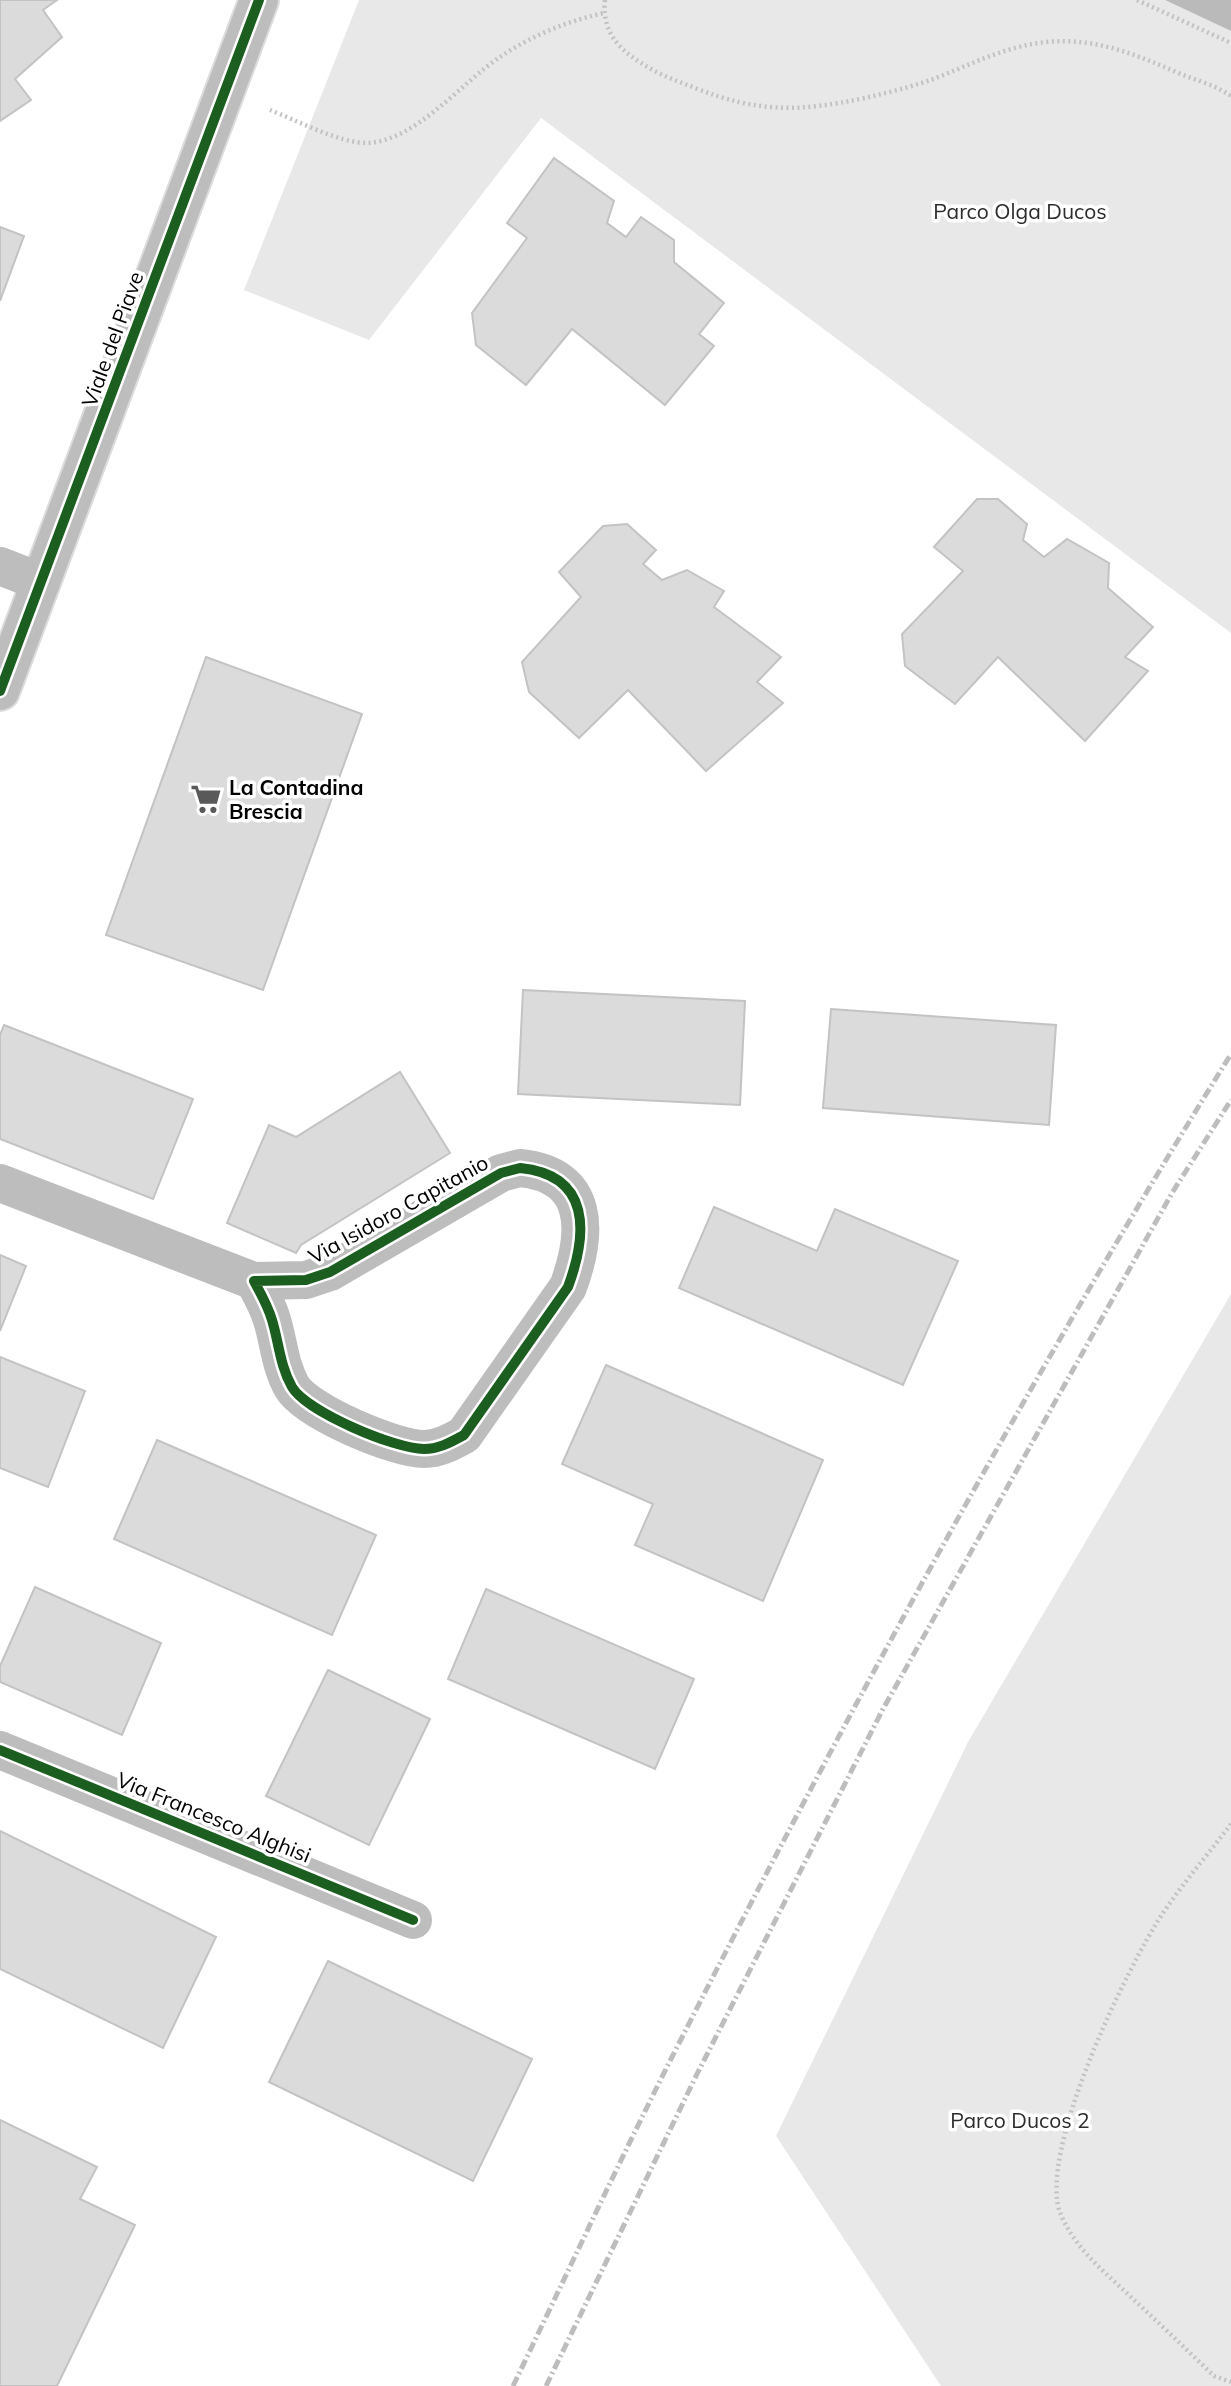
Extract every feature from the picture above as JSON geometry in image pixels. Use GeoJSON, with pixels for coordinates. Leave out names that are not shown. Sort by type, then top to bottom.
{"type":"FeatureCollection","features":[{"type":"Feature","properties":{"kind":"street","name":"Viale del Piave"},"geometry":{"type":"LineString","coordinates":[[0,691],[259,0]]}},
{"type":"Feature","properties":{"kind":"street"},"geometry":{"type":"LineString","coordinates":[[0,566],[41,582]]}},
{"type":"Feature","properties":{"kind":"street","name":"Via Isidoro Capitanio"},"geometry":{"type":"LineString","coordinates":[[0,1183],[254,1281],[306,1280],[330,1272],[501,1173],[520,1168],[540,1170],[558,1178],[571,1192],[580,1210],[581,1236],[577,1263],[568,1287],[477,1419],[464,1435],[445,1446],[424,1449],[404,1446],[323,1415],[306,1404],[285,1374],[272,1321],[254,1281]]}},
{"type":"Feature","properties":{"kind":"street","name":"Via Francesco Alghisi"},"geometry":{"type":"LineString","coordinates":[[0,1751],[413,1920]]}},
{"type":"Feature","properties":{"kind":"path"},"geometry":{"type":"LineString","coordinates":[[605,0],[604,13],[608,33],[621,49],[638,62],[730,102],[755,107],[807,109],[832,105],[897,91],[1009,49],[1077,41],[1124,50],[1231,96]]}},
{"type":"Feature","properties":{"kind":"path"},"geometry":{"type":"LineString","coordinates":[[1137,0],[1231,43]]}},
{"type":"Feature","properties":{"kind":"path"},"geometry":{"type":"LineString","coordinates":[[224,92],[343,138],[363,143],[384,141],[425,118],[463,84],[502,55],[574,20],[604,13]]}},
{"type":"Feature","properties":{"kind":"path"},"geometry":{"type":"LineString","coordinates":[[1231,1824],[1163,1914],[1132,1970],[1086,2068],[1064,2138],[1056,2181],[1059,2213],[1079,2248],[1214,2376],[1231,2382]]}},
{"type":"Feature","properties":{"kind":"green space","name":"Parco Olga Ducos"},"geometry":{"type":"Polygon","coordinates":[[[359,0],[1165,0],[1231,31],[1231,633],[541,118],[369,340],[244,290],[359,0]]]}},
{"type":"Feature","properties":{"kind":"green space","name":"Parco Ducos 2"},"geometry":{"type":"Polygon","coordinates":[[[1231,1294],[1231,2386],[941,2386],[776,2136],[968,1742],[1231,1294]]]}},
{"type":"Feature","properties":{"kind":"shaded area"},"geometry":{"type":"Polygon","coordinates":[[[1165,0],[1231,0],[1231,31],[1165,0]]]}},
{"type":"Feature","properties":{"kind":"building"},"geometry":{"type":"Polygon","coordinates":[[[0,0],[57,0],[43,10],[62,37],[15,79],[31,100],[0,121],[0,0]]]}},
{"type":"Feature","properties":{"kind":"building"},"geometry":{"type":"Polygon","coordinates":[[[554,158],[614,201],[607,223],[626,237],[641,217],[674,240],[674,262],[724,303],[699,334],[714,346],[665,405],[572,329],[526,385],[476,345],[472,313],[527,238],[507,223],[554,158]]]}},
{"type":"Feature","properties":{"kind":"building"},"geometry":{"type":"Polygon","coordinates":[[[0,227],[24,236],[0,301],[0,227]]]}},
{"type":"Feature","properties":{"kind":"building"},"geometry":{"type":"Polygon","coordinates":[[[977,499],[998,499],[1027,524],[1023,540],[1044,557],[1067,539],[1109,563],[1108,588],[1153,627],[1125,657],[1148,671],[1085,741],[998,657],[955,704],[905,666],[902,634],[963,571],[934,547],[977,499]]]}},
{"type":"Feature","properties":{"kind":"building"},"geometry":{"type":"Polygon","coordinates":[[[627,524],[656,550],[643,564],[662,580],[687,570],[724,591],[714,607],[781,657],[757,682],[783,703],[706,771],[628,690],[579,738],[529,692],[522,662],[581,597],[559,572],[603,526],[627,524]]]}},
{"type":"Feature","properties":{"kind":"building"},"geometry":{"type":"Polygon","coordinates":[[[206,657],[362,714],[263,990],[106,935],[206,657]]]}},
{"type":"Feature","properties":{"kind":"building"},"geometry":{"type":"Polygon","coordinates":[[[523,990],[745,1001],[740,1105],[518,1094],[523,990]]]}},
{"type":"Feature","properties":{"kind":"building"},"geometry":{"type":"Polygon","coordinates":[[[831,1009],[1056,1025],[1049,1125],[823,1108],[831,1009]]]}},
{"type":"Feature","properties":{"kind":"building"},"geometry":{"type":"Polygon","coordinates":[[[4,1025],[193,1099],[153,1199],[0,1139],[0,1035],[4,1025]]]}},
{"type":"Feature","properties":{"kind":"building"},"geometry":{"type":"Polygon","coordinates":[[[400,1072],[450,1153],[301,1245],[296,1253],[227,1223],[269,1125],[296,1137],[400,1072]]]}},
{"type":"Feature","properties":{"kind":"building"},"geometry":{"type":"Polygon","coordinates":[[[714,1207],[817,1251],[835,1209],[958,1261],[903,1385],[679,1288],[714,1207]]]}},
{"type":"Feature","properties":{"kind":"building"},"geometry":{"type":"Polygon","coordinates":[[[0,1255],[26,1266],[0,1331],[0,1255]]]}},
{"type":"Feature","properties":{"kind":"building"},"geometry":{"type":"Polygon","coordinates":[[[0,1357],[85,1391],[48,1487],[0,1468],[0,1357]]]}},
{"type":"Feature","properties":{"kind":"building"},"geometry":{"type":"Polygon","coordinates":[[[606,1365],[823,1460],[763,1601],[635,1545],[653,1504],[562,1464],[606,1365]]]}},
{"type":"Feature","properties":{"kind":"building"},"geometry":{"type":"Polygon","coordinates":[[[157,1440],[376,1535],[332,1635],[114,1539],[157,1440]]]}},
{"type":"Feature","properties":{"kind":"building"},"geometry":{"type":"Polygon","coordinates":[[[35,1587],[161,1643],[122,1735],[0,1682],[0,1666],[35,1587]]]}},
{"type":"Feature","properties":{"kind":"building"},"geometry":{"type":"Polygon","coordinates":[[[486,1589],[694,1679],[655,1769],[448,1679],[486,1589]]]}},
{"type":"Feature","properties":{"kind":"building"},"geometry":{"type":"Polygon","coordinates":[[[328,1670],[430,1719],[369,1845],[266,1796],[328,1670]]]}},
{"type":"Feature","properties":{"kind":"building"},"geometry":{"type":"Polygon","coordinates":[[[0,1831],[216,1937],[163,2048],[0,1969],[0,1831]]]}},
{"type":"Feature","properties":{"kind":"building"},"geometry":{"type":"Polygon","coordinates":[[[328,1961],[532,2059],[473,2181],[269,2082],[328,1961]]]}},
{"type":"Feature","properties":{"kind":"building"},"geometry":{"type":"Polygon","coordinates":[[[0,2120],[97,2167],[80,2199],[135,2225],[57,2386],[0,2386],[0,2120]]]}},
{"type":"Feature","properties":{"kind":"railway"},"geometry":{"type":"LineString","coordinates":[[513,2386],[672,2057],[872,1675],[1011,1424],[1156,1176],[1231,1054]]}},
{"type":"Feature","properties":{"kind":"railway"},"geometry":{"type":"LineString","coordinates":[[546,2386],[698,2072],[883,1709],[1172,1193],[1231,1100]]}},
{"type":"Feature","properties":{"kind":"cycle path"},"geometry":{"type":"LineString","coordinates":[[0,691],[259,0]]}},
{"type":"Feature","properties":{"kind":"cycle path"},"geometry":{"type":"LineString","coordinates":[[520,1168],[543,1173],[560,1182],[572,1194],[580,1227],[575,1267],[568,1287],[464,1435],[435,1448],[424,1449],[393,1443],[333,1418],[301,1397],[288,1379],[270,1315],[254,1281],[306,1280],[330,1272],[501,1173],[520,1168]]}},
{"type":"Feature","properties":{"kind":"cycle path"},"geometry":{"type":"LineString","coordinates":[[0,1750],[413,1920]]}},
{"type":"Feature","properties":{"kind":"place","name":"La Contadina Brescia"},"geometry":{"type":"Point","coordinates":[206,799]}}]}
